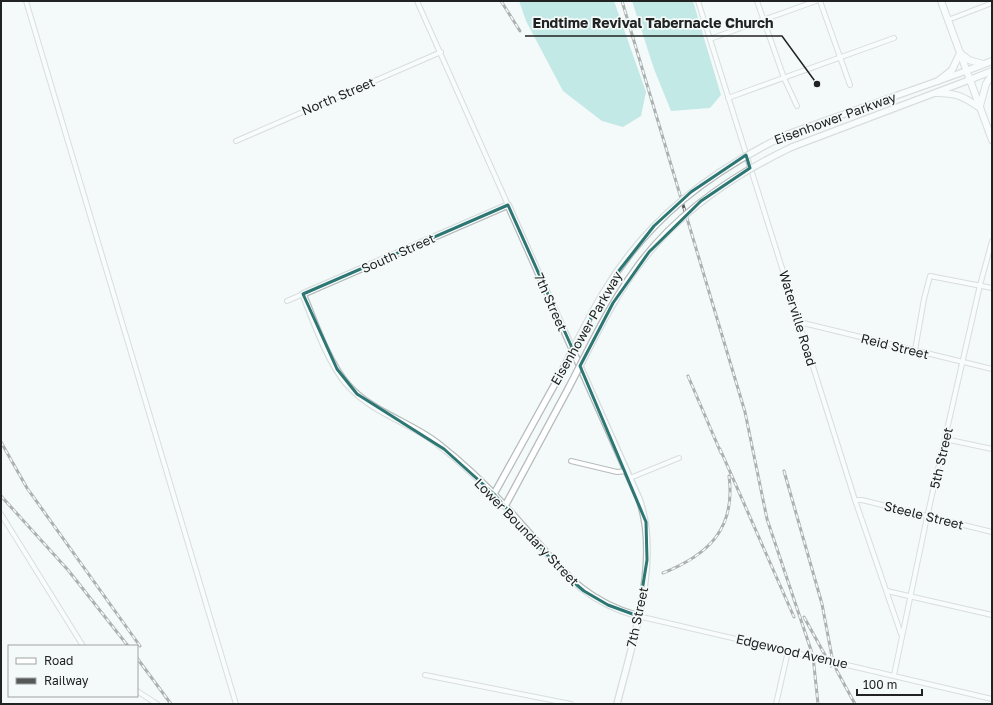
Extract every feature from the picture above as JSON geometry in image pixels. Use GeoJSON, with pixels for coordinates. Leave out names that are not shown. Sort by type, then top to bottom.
{"type":"FeatureCollection","features":[{"type":"Feature","properties":{"kind":"main road"},"geometry":{"type":"LineString","coordinates":[[941,1],[992,140]]}},
{"type":"Feature","properties":{"kind":"main road"},"geometry":{"type":"LineString","coordinates":[[960,53],[969,60],[984,64]]}},
{"type":"Feature","properties":{"kind":"main road"},"geometry":{"type":"LineString","coordinates":[[938,81],[952,70],[960,53]]}},
{"type":"Feature","properties":{"kind":"main road","name":"Eisenhower Parkway"},"geometry":{"type":"LineString","coordinates":[[966,71],[992,61]]}},
{"type":"Feature","properties":{"kind":"main road","name":"Eisenhower Parkway"},"geometry":{"type":"LineString","coordinates":[[969,80],[992,71]]}},
{"type":"Feature","properties":{"kind":"main road"},"geometry":{"type":"LineString","coordinates":[[980,108],[986,84],[992,75]]}},
{"type":"Feature","properties":{"kind":"main road"},"geometry":{"type":"LineString","coordinates":[[936,92],[955,93],[968,99],[980,108]]}},
{"type":"Feature","properties":{"kind":"street"},"geometry":{"type":"LineString","coordinates":[[26,1],[236,704]]}},
{"type":"Feature","properties":{"kind":"street","name":"7th Street"},"geometry":{"type":"LineString","coordinates":[[417,1],[441,52],[644,512],[648,533],[647,560],[638,616],[617,704]]}},
{"type":"Feature","properties":{"kind":"street","name":"Waterville Road"},"geometry":{"type":"LineString","coordinates":[[698,1],[855,500],[901,634]]}},
{"type":"Feature","properties":{"kind":"street"},"geometry":{"type":"LineString","coordinates":[[757,1],[784,78],[797,106]]}},
{"type":"Feature","properties":{"kind":"street"},"geometry":{"type":"LineString","coordinates":[[710,39],[816,1]]}},
{"type":"Feature","properties":{"kind":"street"},"geometry":{"type":"LineString","coordinates":[[820,1],[850,85]]}},
{"type":"Feature","properties":{"kind":"street"},"geometry":{"type":"LineString","coordinates":[[948,20],[992,3]]}},
{"type":"Feature","properties":{"kind":"street"},"geometry":{"type":"LineString","coordinates":[[728,98],[894,38]]}},
{"type":"Feature","properties":{"kind":"street","name":"North Street"},"geometry":{"type":"LineString","coordinates":[[236,141],[441,52]]}},
{"type":"Feature","properties":{"kind":"street","name":"Eisenhower Parkway"},"geometry":{"type":"LineString","coordinates":[[494,494],[604,292],[630,255],[654,226],[678,203],[715,174],[754,151],[788,134],[966,71]]}},
{"type":"Feature","properties":{"kind":"street","name":"Eisenhower Parkway"},"geometry":{"type":"LineString","coordinates":[[505,506],[613,303],[636,268],[660,240],[692,209],[726,183],[760,163],[792,147],[969,80]]}},
{"type":"Feature","properties":{"kind":"street","name":"South Street"},"geometry":{"type":"LineString","coordinates":[[287,301],[508,205]]}},
{"type":"Feature","properties":{"kind":"street","name":"5th Street"},"geometry":{"type":"LineString","coordinates":[[894,675],[901,634],[962,362],[992,241]]}},
{"type":"Feature","properties":{"kind":"street"},"geometry":{"type":"LineString","coordinates":[[915,350],[924,299],[930,276],[992,288]]}},
{"type":"Feature","properties":{"kind":"street","name":"Lower Boundary Street"},"geometry":{"type":"LineString","coordinates":[[303,294],[333,361],[346,383],[371,405],[436,442],[494,494],[572,582],[594,598],[638,616]]}},
{"type":"Feature","properties":{"kind":"street","name":"Reid Street"},"geometry":{"type":"LineString","coordinates":[[799,322],[992,368]]}},
{"type":"Feature","properties":{"kind":"street"},"geometry":{"type":"LineString","coordinates":[[945,439],[992,449]]}},
{"type":"Feature","properties":{"kind":"street"},"geometry":{"type":"LineString","coordinates":[[630,478],[680,458]]}},
{"type":"Feature","properties":{"kind":"street"},"geometry":{"type":"LineString","coordinates":[[571,461],[617,472],[627,471]]}},
{"type":"Feature","properties":{"kind":"street","name":"Steele Street"},"geometry":{"type":"LineString","coordinates":[[855,500],[862,500],[992,532]]}},
{"type":"Feature","properties":{"kind":"street"},"geometry":{"type":"LineString","coordinates":[[1,514],[82,645]]}},
{"type":"Feature","properties":{"kind":"street"},"geometry":{"type":"LineString","coordinates":[[887,591],[992,615]]}},
{"type":"Feature","properties":{"kind":"street","name":"Edgewood Avenue"},"geometry":{"type":"LineString","coordinates":[[638,616],[992,699]]}},
{"type":"Feature","properties":{"kind":"street"},"geometry":{"type":"LineString","coordinates":[[776,704],[788,650]]}},
{"type":"Feature","properties":{"kind":"street"},"geometry":{"type":"LineString","coordinates":[[425,675],[571,704]]}},
{"type":"Feature","properties":{"kind":"street"},"geometry":{"type":"LineString","coordinates":[[138,692],[157,704]]}},
{"type":"Feature","properties":{"kind":"highlighted area"},"geometry":{"type":"Polygon","coordinates":[[[746,155],[750,168],[701,201],[649,252],[613,303],[580,366],[646,522],[647,560],[638,616],[608,605],[584,591],[564,574],[494,494],[444,449],[357,394],[337,369],[303,294],[508,205],[573,350],[614,277],[654,226],[691,192],[746,155]]]}},
{"type":"Feature","properties":{"kind":"shaded area"},"geometry":{"type":"Polygon","coordinates":[[[519,1],[614,1],[646,92],[641,116],[623,127],[602,121],[563,91],[526,21],[519,1]]]}},
{"type":"Feature","properties":{"kind":"shaded area"},"geometry":{"type":"Polygon","coordinates":[[[632,1],[693,1],[721,95],[710,108],[671,111],[654,69],[632,1]]]}},
{"type":"Feature","properties":{"kind":"railway"},"geometry":{"type":"LineString","coordinates":[[501,1],[520,31]]}},
{"type":"Feature","properties":{"kind":"railway"},"geometry":{"type":"LineString","coordinates":[[622,1],[745,412],[767,519],[813,656],[818,704]]}},
{"type":"Feature","properties":{"kind":"railway"},"geometry":{"type":"LineString","coordinates":[[688,376],[721,453]]}},
{"type":"Feature","properties":{"kind":"railway"},"geometry":{"type":"LineString","coordinates":[[1,442],[27,488],[140,646]]}},
{"type":"Feature","properties":{"kind":"railway"},"geometry":{"type":"LineString","coordinates":[[720,449],[794,617]]}},
{"type":"Feature","properties":{"kind":"railway"},"geometry":{"type":"LineString","coordinates":[[784,471],[822,604],[832,657],[837,671],[855,704]]}},
{"type":"Feature","properties":{"kind":"railway"},"geometry":{"type":"LineString","coordinates":[[663,573],[693,558],[716,538],[728,511],[730,495],[729,476]]}},
{"type":"Feature","properties":{"kind":"railway"},"geometry":{"type":"LineString","coordinates":[[1,496],[68,570],[127,645]]}},
{"type":"Feature","properties":{"kind":"railway"},"geometry":{"type":"LineString","coordinates":[[804,617],[831,666]]}},
{"type":"Feature","properties":{"kind":"railway"},"geometry":{"type":"LineString","coordinates":[[138,659],[171,704]]}},
{"type":"Feature","properties":{"kind":"place","name":"Endtime Revival Tabernacle Church"},"geometry":{"type":"Point","coordinates":[817,84]}}]}
